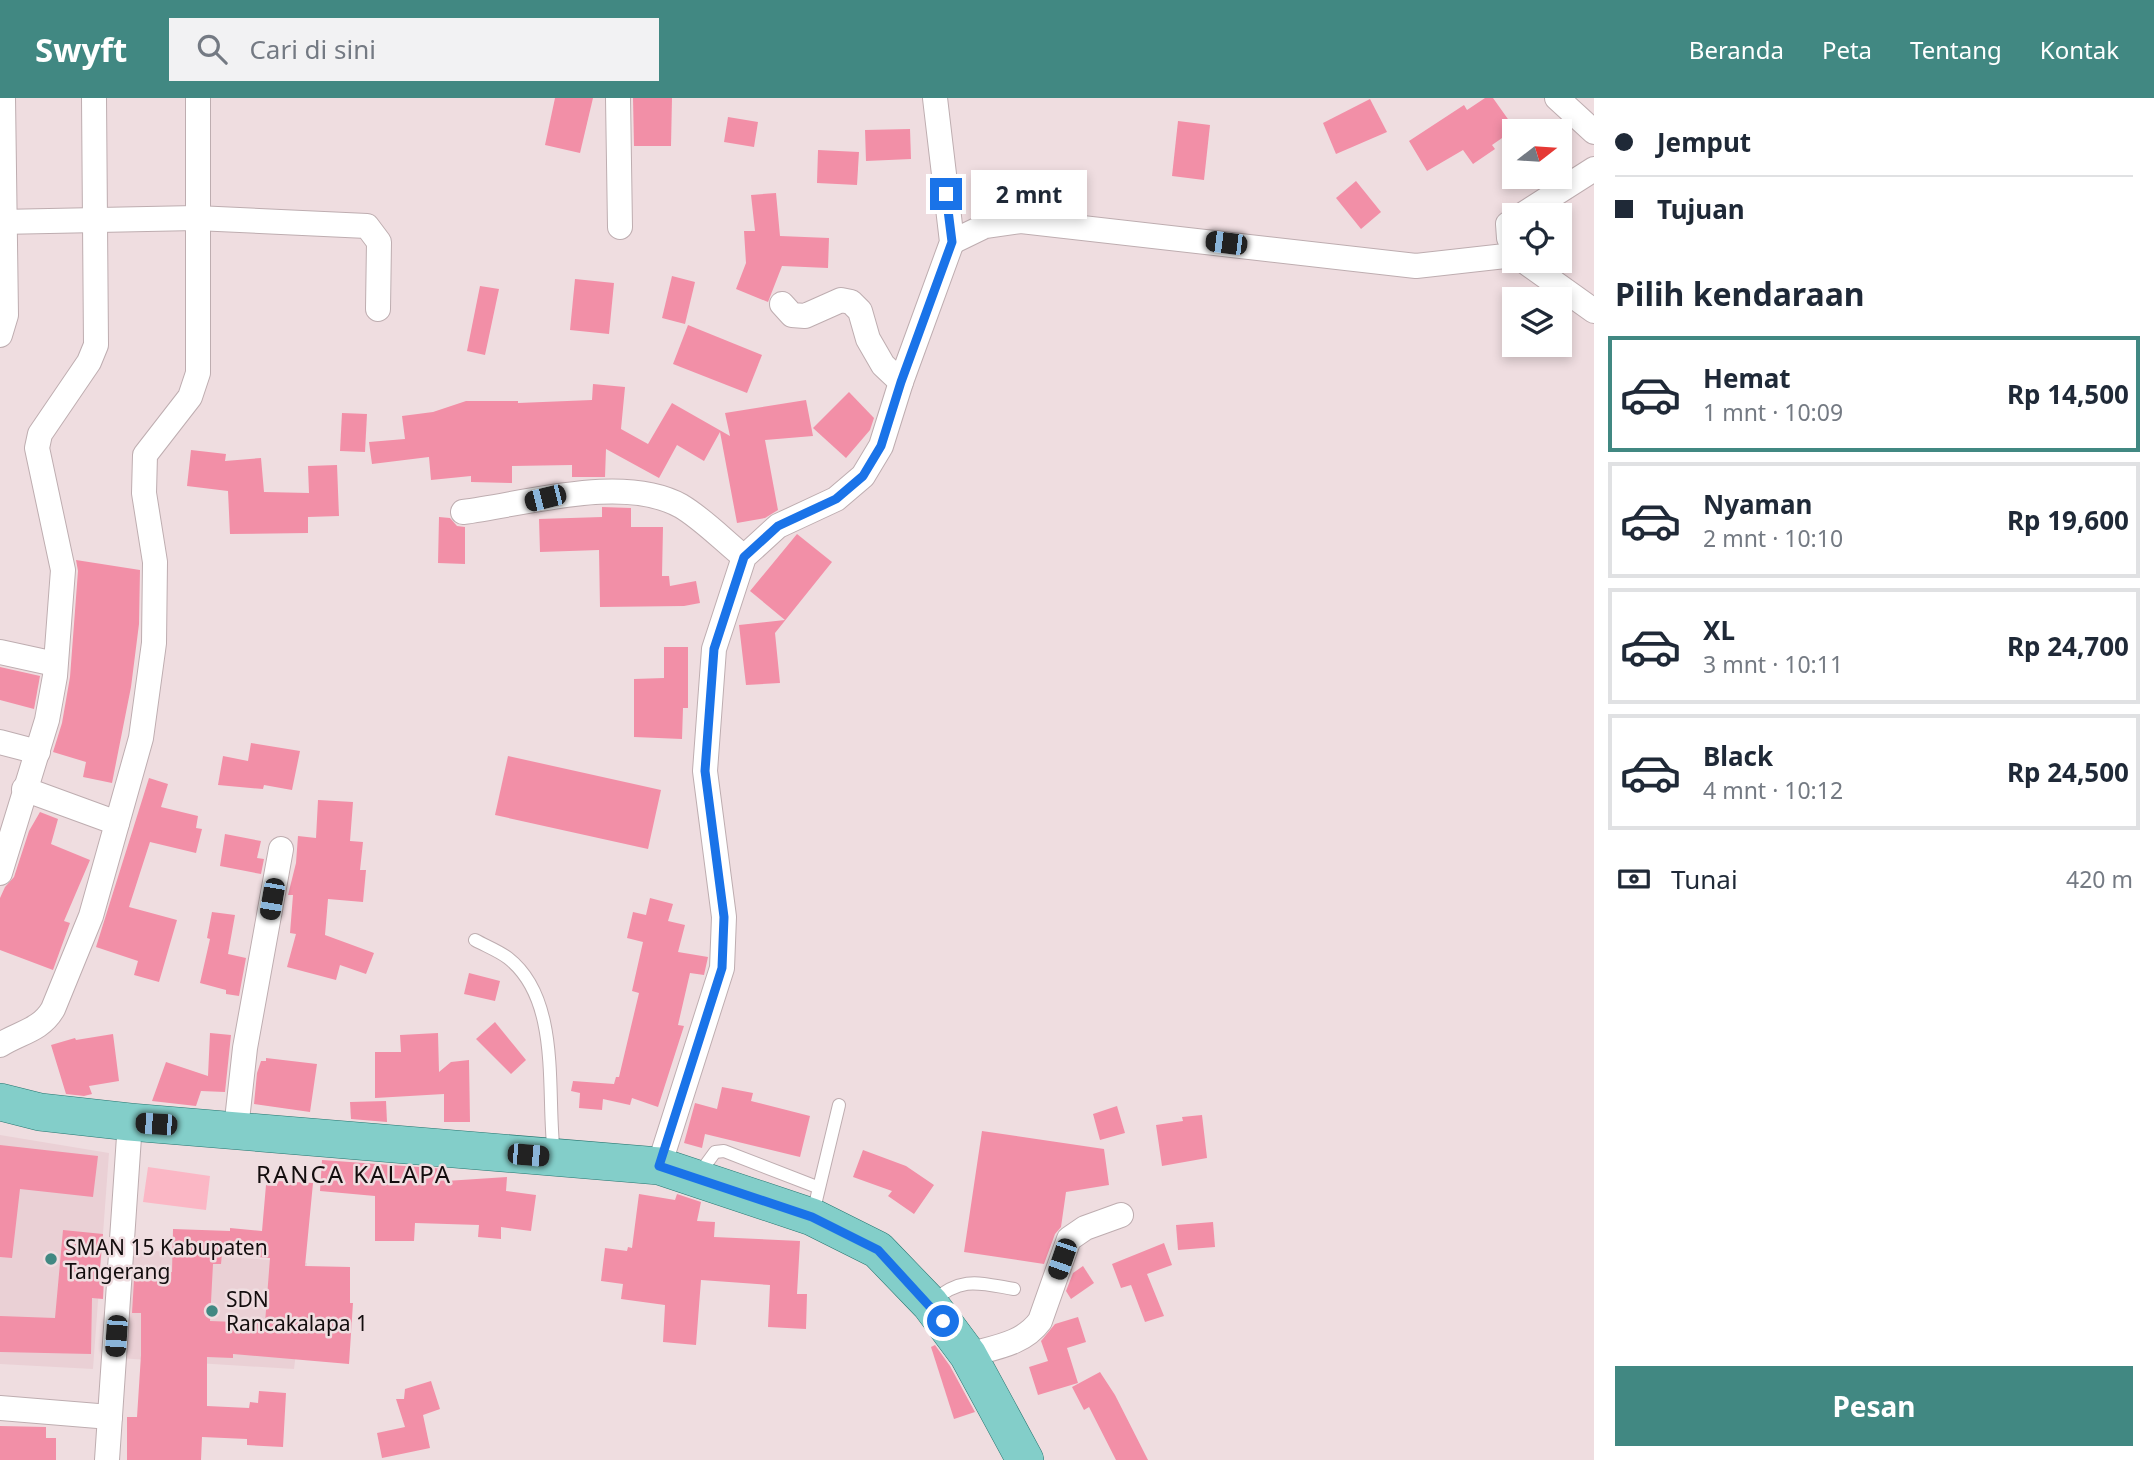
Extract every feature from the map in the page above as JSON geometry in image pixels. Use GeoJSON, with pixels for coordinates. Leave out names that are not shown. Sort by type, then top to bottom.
{"type":"FeatureCollection","features":[{"type":"Feature","properties":{"kind":"main road"},"geometry":{"type":"LineString","coordinates":[[0,1102],[40,1112],[130,1122],[659,1166],[696,1177],[815,1202],[878,1250],[930,1304],[968,1354],[1025,1460]]}},
{"type":"Feature","properties":{"kind":"street"},"geometry":{"type":"LineString","coordinates":[[0,335],[6,315],[3,98]]}},
{"type":"Feature","properties":{"kind":"street"},"geometry":{"type":"LineString","coordinates":[[0,873],[14,802],[38,752],[53,692],[62,570],[37,448],[40,434],[89,362],[96,345],[94,98]]}},
{"type":"Feature","properties":{"kind":"street"},"geometry":{"type":"LineString","coordinates":[[0,1045],[36,1029],[53,1009],[91,916],[141,738],[154,643],[155,562],[144,493],[145,455],[190,397],[198,373],[198,98]]}},
{"type":"Feature","properties":{"kind":"street"},"geometry":{"type":"LineString","coordinates":[[618,98],[620,227]]}},
{"type":"Feature","properties":{"kind":"street"},"geometry":{"type":"LineString","coordinates":[[659,1166],[722,968],[724,917],[705,771],[714,649],[744,557],[778,526],[836,499],[863,476],[881,446],[901,382],[952,242],[935,98]]}},
{"type":"Feature","properties":{"kind":"street"},"geometry":{"type":"LineString","coordinates":[[1557,98],[1594,132]]}},
{"type":"Feature","properties":{"kind":"street"},"geometry":{"type":"LineString","coordinates":[[1541,203],[1594,169]]}},
{"type":"Feature","properties":{"kind":"street"},"geometry":{"type":"LineString","coordinates":[[3,222],[196,218],[367,226],[379,242],[378,309]]}},
{"type":"Feature","properties":{"kind":"street"},"geometry":{"type":"LineString","coordinates":[[952,242],[985,226],[1021,221],[1416,266],[1502,256]]}},
{"type":"Feature","properties":{"kind":"street"},"geometry":{"type":"LineString","coordinates":[[1541,273],[1594,311]]}},
{"type":"Feature","properties":{"kind":"street"},"geometry":{"type":"LineString","coordinates":[[782,304],[792,315],[805,316],[841,300],[851,302],[860,311],[868,339],[883,365],[901,382]]}},
{"type":"Feature","properties":{"kind":"street"},"geometry":{"type":"LineString","coordinates":[[463,512],[563,494],[651,495],[681,506],[744,557]]}},
{"type":"Feature","properties":{"kind":"street"},"geometry":{"type":"LineString","coordinates":[[0,652],[55,664]]}},
{"type":"Feature","properties":{"kind":"street"},"geometry":{"type":"LineString","coordinates":[[0,742],[38,752]]}},
{"type":"Feature","properties":{"kind":"street"},"geometry":{"type":"LineString","coordinates":[[14,802],[117,823]]}},
{"type":"Feature","properties":{"kind":"street"},"geometry":{"type":"LineString","coordinates":[[236,1129],[245,1048],[281,849]]}},
{"type":"Feature","properties":{"kind":"street"},"geometry":{"type":"LineString","coordinates":[[107,1460],[130,1122]]}},
{"type":"Feature","properties":{"kind":"street"},"geometry":{"type":"LineString","coordinates":[[968,1354],[1021,1340],[1032,1332],[1040,1321],[1069,1239],[1085,1228],[1121,1215]]}},
{"type":"Feature","properties":{"kind":"street"},"geometry":{"type":"LineString","coordinates":[[0,1408],[110,1417]]}},
{"type":"Feature","properties":{"kind":"lane"},"geometry":{"type":"LineString","coordinates":[[475,940],[508,958],[525,976],[542,1011],[548,1043],[554,1157]]}},
{"type":"Feature","properties":{"kind":"lane"},"geometry":{"type":"LineString","coordinates":[[815,1202],[839,1105]]}},
{"type":"Feature","properties":{"kind":"lane"},"geometry":{"type":"LineString","coordinates":[[930,1304],[948,1288],[972,1282],[1014,1289]]}},
{"type":"Feature","properties":{"kind":"shaded area","name":"SMAN 15 Kabupaten Tangerang"},"geometry":{"type":"Polygon","coordinates":[[[0,1135],[109,1153],[93,1369],[0,1364],[0,1135]]]}},
{"type":"Feature","properties":{"kind":"shaded area"},"geometry":{"type":"Polygon","coordinates":[[[148,1167],[210,1176],[206,1210],[143,1202],[148,1167]]]}},
{"type":"Feature","properties":{"kind":"shaded area","name":"SDN Rancakalapa 1"},"geometry":{"type":"Polygon","coordinates":[[[129,1249],[307,1263],[294,1369],[118,1358],[129,1249]]]}},
{"type":"Feature","properties":{"kind":"building"},"geometry":{"type":"Polygon","coordinates":[[[555,98],[593,98],[580,153],[545,145],[555,98]]]}},
{"type":"Feature","properties":{"kind":"building"},"geometry":{"type":"Polygon","coordinates":[[[633,98],[672,98],[671,146],[634,146],[633,98]]]}},
{"type":"Feature","properties":{"kind":"building"},"geometry":{"type":"Polygon","coordinates":[[[1485,98],[1493,98],[1508,119],[1502,119],[1502,138],[1492,145],[1495,149],[1473,164],[1463,150],[1427,171],[1409,141],[1464,105],[1467,110],[1485,98]]]}},
{"type":"Feature","properties":{"kind":"building"},"geometry":{"type":"Polygon","coordinates":[[[1370,99],[1387,132],[1336,154],[1323,123],[1370,99]]]}},
{"type":"Feature","properties":{"kind":"building"},"geometry":{"type":"Polygon","coordinates":[[[728,117],[758,122],[754,147],[724,142],[728,117]]]}},
{"type":"Feature","properties":{"kind":"building"},"geometry":{"type":"Polygon","coordinates":[[[1178,121],[1210,125],[1204,180],[1172,176],[1178,121]]]}},
{"type":"Feature","properties":{"kind":"building"},"geometry":{"type":"Polygon","coordinates":[[[910,129],[911,159],[866,161],[865,130],[910,129]]]}},
{"type":"Feature","properties":{"kind":"building"},"geometry":{"type":"Polygon","coordinates":[[[818,150],[859,152],[857,185],[817,183],[818,150]]]}},
{"type":"Feature","properties":{"kind":"building"},"geometry":{"type":"Polygon","coordinates":[[[1356,181],[1381,212],[1361,229],[1336,198],[1356,181]]]}},
{"type":"Feature","properties":{"kind":"building"},"geometry":{"type":"Polygon","coordinates":[[[776,193],[780,236],[829,238],[828,268],[782,266],[768,302],[736,289],[746,263],[744,231],[755,231],[751,195],[776,193]]]}},
{"type":"Feature","properties":{"kind":"building"},"geometry":{"type":"Polygon","coordinates":[[[672,276],[695,282],[685,324],[662,318],[672,276]]]}},
{"type":"Feature","properties":{"kind":"building"},"geometry":{"type":"Polygon","coordinates":[[[575,279],[614,283],[609,334],[570,330],[575,279]]]}},
{"type":"Feature","properties":{"kind":"building"},"geometry":{"type":"Polygon","coordinates":[[[480,286],[499,289],[485,355],[467,351],[480,286]]]}},
{"type":"Feature","properties":{"kind":"building"},"geometry":{"type":"Polygon","coordinates":[[[688,325],[762,355],[747,393],[673,364],[688,325]]]}},
{"type":"Feature","properties":{"kind":"building"},"geometry":{"type":"Polygon","coordinates":[[[593,384],[625,387],[621,429],[648,444],[672,403],[730,436],[725,413],[806,400],[813,436],[765,440],[778,510],[765,518],[737,523],[720,432],[704,461],[677,445],[659,478],[606,449],[605,477],[572,477],[572,465],[512,466],[512,483],[471,482],[471,476],[431,480],[429,457],[372,464],[369,442],[405,439],[402,416],[433,412],[466,401],[518,403],[592,400],[593,384]]]}},
{"type":"Feature","properties":{"kind":"building"},"geometry":{"type":"Polygon","coordinates":[[[849,392],[874,418],[870,430],[846,458],[813,428],[849,392]]]}},
{"type":"Feature","properties":{"kind":"building"},"geometry":{"type":"Polygon","coordinates":[[[342,413],[367,414],[365,452],[340,451],[342,413]]]}},
{"type":"Feature","properties":{"kind":"building"},"geometry":{"type":"Polygon","coordinates":[[[191,450],[226,454],[225,461],[261,458],[264,492],[309,493],[308,466],[337,465],[339,516],[308,517],[308,533],[230,534],[228,491],[187,486],[191,450]]]}},
{"type":"Feature","properties":{"kind":"building"},"geometry":{"type":"Polygon","coordinates":[[[602,507],[631,508],[631,527],[663,527],[662,576],[669,576],[670,586],[696,581],[700,603],[684,606],[600,607],[599,550],[540,552],[539,519],[602,517],[602,507]]]}},
{"type":"Feature","properties":{"kind":"building"},"geometry":{"type":"Polygon","coordinates":[[[439,517],[450,518],[457,526],[465,527],[465,564],[438,563],[439,517]]]}},
{"type":"Feature","properties":{"kind":"building"},"geometry":{"type":"Polygon","coordinates":[[[797,534],[832,562],[775,633],[780,683],[746,685],[739,625],[785,620],[750,591],[797,534]]]}},
{"type":"Feature","properties":{"kind":"building"},"geometry":{"type":"Polygon","coordinates":[[[76,560],[140,570],[139,624],[131,687],[112,783],[83,777],[86,762],[53,752],[62,723],[70,677],[78,571],[76,560]]]}},
{"type":"Feature","properties":{"kind":"building"},"geometry":{"type":"Polygon","coordinates":[[[664,647],[688,647],[688,708],[683,708],[682,739],[634,737],[634,679],[664,678],[664,647]]]}},
{"type":"Feature","properties":{"kind":"building"},"geometry":{"type":"Polygon","coordinates":[[[0,667],[40,676],[34,709],[0,700],[0,667]]]}},
{"type":"Feature","properties":{"kind":"building"},"geometry":{"type":"Polygon","coordinates":[[[251,743],[300,751],[292,790],[264,785],[263,789],[218,785],[223,756],[248,761],[251,743]]]}},
{"type":"Feature","properties":{"kind":"building"},"geometry":{"type":"Polygon","coordinates":[[[508,756],[661,790],[648,849],[495,815],[508,756]]]}},
{"type":"Feature","properties":{"kind":"building"},"geometry":{"type":"Polygon","coordinates":[[[149,778],[168,784],[161,807],[198,816],[196,828],[202,829],[196,853],[150,842],[129,907],[177,920],[159,982],[134,975],[138,961],[96,947],[149,778]]]}},
{"type":"Feature","properties":{"kind":"building"},"geometry":{"type":"Polygon","coordinates":[[[318,800],[353,802],[350,841],[363,842],[360,870],[366,870],[363,902],[328,899],[325,935],[374,953],[366,974],[340,965],[336,980],[287,967],[296,934],[290,933],[293,895],[288,895],[296,863],[298,836],[316,838],[318,800]]]}},
{"type":"Feature","properties":{"kind":"building"},"geometry":{"type":"Polygon","coordinates":[[[40,812],[58,819],[51,844],[90,860],[64,921],[70,923],[53,970],[0,950],[0,898],[14,877],[29,831],[40,812]]]}},
{"type":"Feature","properties":{"kind":"building"},"geometry":{"type":"Polygon","coordinates":[[[225,834],[261,841],[257,858],[264,859],[261,874],[220,866],[225,834]]]}},
{"type":"Feature","properties":{"kind":"building"},"geometry":{"type":"Polygon","coordinates":[[[650,898],[673,904],[668,921],[685,925],[678,952],[708,957],[704,975],[690,973],[678,1025],[684,1026],[658,1107],[632,1098],[630,1105],[603,1099],[602,1110],[579,1108],[580,1093],[571,1091],[573,1081],[614,1084],[616,1077],[619,1077],[639,993],[632,991],[643,942],[627,938],[633,912],[646,915],[650,898]]]}},
{"type":"Feature","properties":{"kind":"building"},"geometry":{"type":"Polygon","coordinates":[[[212,912],[235,915],[228,954],[246,958],[239,996],[226,994],[226,990],[200,983],[210,939],[207,938],[212,912]]]}},
{"type":"Feature","properties":{"kind":"building"},"geometry":{"type":"Polygon","coordinates":[[[469,973],[500,981],[495,1001],[464,994],[469,973]]]}},
{"type":"Feature","properties":{"kind":"building"},"geometry":{"type":"Polygon","coordinates":[[[495,1022],[526,1060],[511,1074],[476,1039],[495,1022]]]}},
{"type":"Feature","properties":{"kind":"building"},"geometry":{"type":"Polygon","coordinates":[[[210,1033],[231,1035],[225,1092],[201,1091],[196,1106],[152,1101],[166,1062],[208,1076],[210,1033]]]}},
{"type":"Feature","properties":{"kind":"building"},"geometry":{"type":"Polygon","coordinates":[[[438,1033],[439,1072],[451,1062],[469,1060],[470,1122],[444,1122],[444,1094],[375,1098],[375,1052],[401,1052],[400,1035],[438,1033]]]}},
{"type":"Feature","properties":{"kind":"building"},"geometry":{"type":"Polygon","coordinates":[[[113,1034],[119,1081],[89,1086],[92,1094],[84,1096],[66,1094],[51,1045],[75,1038],[113,1034]]]}},
{"type":"Feature","properties":{"kind":"building"},"geometry":{"type":"Polygon","coordinates":[[[266,1058],[317,1064],[310,1112],[254,1104],[257,1073],[261,1061],[266,1061],[266,1058]]]}},
{"type":"Feature","properties":{"kind":"building"},"geometry":{"type":"Polygon","coordinates":[[[722,1087],[753,1093],[751,1101],[810,1116],[800,1157],[705,1134],[702,1148],[684,1143],[695,1103],[717,1109],[722,1087]]]}},
{"type":"Feature","properties":{"kind":"building"},"geometry":{"type":"Polygon","coordinates":[[[386,1101],[387,1122],[351,1119],[350,1102],[386,1101]]]}},
{"type":"Feature","properties":{"kind":"building"},"geometry":{"type":"Polygon","coordinates":[[[1117,1106],[1125,1133],[1100,1140],[1093,1114],[1117,1106]]]}},
{"type":"Feature","properties":{"kind":"building"},"geometry":{"type":"Polygon","coordinates":[[[1202,1115],[1207,1158],[1162,1166],[1156,1125],[1183,1121],[1182,1117],[1202,1115]]]}},
{"type":"Feature","properties":{"kind":"building"},"geometry":{"type":"Polygon","coordinates":[[[982,1131],[1104,1149],[1109,1185],[1066,1192],[1061,1227],[1055,1234],[1044,1264],[964,1252],[982,1131]]]}},
{"type":"Feature","properties":{"kind":"building"},"geometry":{"type":"Polygon","coordinates":[[[0,1145],[98,1156],[93,1197],[20,1189],[12,1258],[0,1257],[0,1145]]]}},
{"type":"Feature","properties":{"kind":"building"},"geometry":{"type":"Polygon","coordinates":[[[863,1150],[906,1166],[934,1185],[914,1214],[888,1196],[892,1191],[853,1177],[863,1150]]]}},
{"type":"Feature","properties":{"kind":"building"},"geometry":{"type":"Polygon","coordinates":[[[322,1160],[447,1169],[446,1181],[507,1177],[506,1191],[536,1195],[531,1231],[501,1227],[501,1239],[478,1237],[479,1225],[415,1223],[414,1241],[375,1241],[375,1196],[320,1191],[322,1160]]]}},
{"type":"Feature","properties":{"kind":"building"},"geometry":{"type":"Polygon","coordinates":[[[277,1181],[313,1183],[305,1266],[350,1267],[350,1303],[353,1303],[349,1364],[233,1354],[233,1358],[207,1357],[207,1406],[249,1408],[250,1402],[258,1403],[259,1391],[286,1393],[283,1447],[247,1445],[247,1439],[202,1437],[201,1460],[127,1460],[127,1417],[137,1417],[141,1355],[141,1313],[132,1313],[134,1280],[167,1281],[167,1272],[172,1272],[173,1229],[230,1231],[230,1228],[262,1231],[266,1185],[277,1186],[277,1181]],[[222,1254],[221,1264],[213,1264],[210,1321],[265,1323],[270,1258],[222,1254]]]}},
{"type":"Feature","properties":{"kind":"building"},"geometry":{"type":"Polygon","coordinates":[[[639,1194],[675,1200],[677,1194],[701,1202],[697,1221],[715,1222],[714,1237],[800,1241],[797,1294],[807,1294],[806,1329],[768,1327],[770,1285],[701,1280],[696,1345],[663,1342],[665,1305],[621,1299],[623,1284],[601,1281],[605,1248],[627,1251],[628,1247],[632,1248],[639,1194]]]}},
{"type":"Feature","properties":{"kind":"building"},"geometry":{"type":"Polygon","coordinates":[[[1213,1222],[1215,1247],[1178,1250],[1176,1225],[1213,1222]]]}},
{"type":"Feature","properties":{"kind":"building"},"geometry":{"type":"Polygon","coordinates":[[[63,1230],[103,1234],[99,1279],[104,1280],[103,1299],[92,1298],[91,1354],[0,1352],[0,1316],[55,1318],[63,1230]]]}},
{"type":"Feature","properties":{"kind":"building"},"geometry":{"type":"Polygon","coordinates":[[[1164,1243],[1172,1265],[1147,1274],[1164,1316],[1145,1322],[1131,1285],[1121,1288],[1112,1264],[1164,1243]]]}},
{"type":"Feature","properties":{"kind":"building"},"geometry":{"type":"Polygon","coordinates":[[[1083,1266],[1094,1283],[1071,1299],[1066,1291],[1073,1273],[1083,1266]]]}},
{"type":"Feature","properties":{"kind":"building"},"geometry":{"type":"Polygon","coordinates":[[[1078,1317],[1086,1342],[1067,1348],[1078,1383],[1038,1395],[1029,1367],[1048,1361],[1041,1341],[1055,1324],[1078,1317]]]}},
{"type":"Feature","properties":{"kind":"building"},"geometry":{"type":"Polygon","coordinates":[[[935,1345],[950,1366],[975,1412],[954,1419],[931,1347],[935,1345]]]}},
{"type":"Feature","properties":{"kind":"building"},"geometry":{"type":"Polygon","coordinates":[[[1100,1372],[1115,1395],[1148,1460],[1116,1460],[1089,1407],[1084,1410],[1072,1387],[1100,1372]]]}},
{"type":"Feature","properties":{"kind":"building"},"geometry":{"type":"Polygon","coordinates":[[[431,1381],[440,1409],[423,1415],[430,1448],[382,1458],[377,1433],[405,1427],[396,1399],[404,1399],[405,1389],[431,1381]]]}},
{"type":"Feature","properties":{"kind":"building"},"geometry":{"type":"Polygon","coordinates":[[[0,1426],[46,1427],[46,1438],[56,1438],[56,1460],[0,1460],[0,1426]]]}},
{"type":"Feature","properties":{"kind":"place","name":"SMAN 15 Kabupaten Tangerang"},"geometry":{"type":"Point","coordinates":[51,1259]}},
{"type":"Feature","properties":{"kind":"place","name":"SDN Rancakalapa 1"},"geometry":{"type":"Point","coordinates":[212,1311]}},
{"type":"Feature","properties":{"kind":"district","name":"RANCA KALAPA"},"geometry":{"type":"Point","coordinates":[354,1173]}},
{"type":"Feature","properties":{"kind":"route"},"geometry":{"type":"LineString","coordinates":[[943,1321],[878,1250],[812,1217],[659,1166],[722,968],[724,917],[705,771],[714,649],[744,557],[778,526],[836,499],[863,476],[881,446],[901,382],[952,242],[946,194]]}}]}
